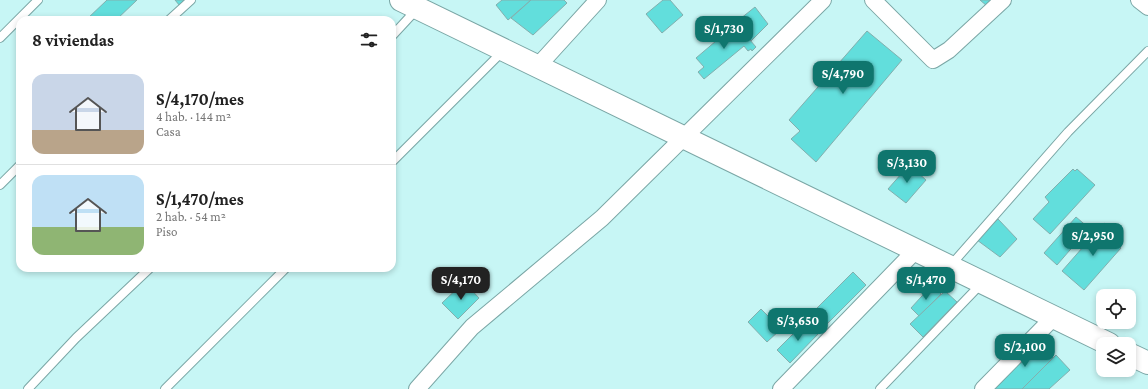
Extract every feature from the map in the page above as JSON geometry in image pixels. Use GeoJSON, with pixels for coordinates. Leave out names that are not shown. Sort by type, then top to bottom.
{"type":"FeatureCollection","features":[{"type":"Feature","properties":{"kind":"main road"},"geometry":{"type":"LineString","coordinates":[[409,4],[1096,338]]}},
{"type":"Feature","properties":{"kind":"main road"},"geometry":{"type":"LineString","coordinates":[[1136,357],[1148,363]]}},
{"type":"Feature","properties":{"kind":"street"},"geometry":{"type":"LineString","coordinates":[[538,66],[598,0]]}},
{"type":"Feature","properties":{"kind":"street"},"geometry":{"type":"LineString","coordinates":[[417,389],[472,327],[602,218],[823,0]]}},
{"type":"Feature","properties":{"kind":"street"},"geometry":{"type":"LineString","coordinates":[[873,0],[933,60],[949,50],[1002,0]]}},
{"type":"Feature","properties":{"kind":"street"},"geometry":{"type":"LineString","coordinates":[[1140,0],[1148,7]]}},
{"type":"Feature","properties":{"kind":"street"},"geometry":{"type":"LineString","coordinates":[[781,389],[916,250]]}},
{"type":"Feature","properties":{"kind":"street"},"geometry":{"type":"LineString","coordinates":[[983,389],[1054,317]]}},
{"type":"Feature","properties":{"kind":"lane"},"geometry":{"type":"LineString","coordinates":[[22,16],[38,0]]}},
{"type":"Feature","properties":{"kind":"lane"},"geometry":{"type":"LineString","coordinates":[[174,16],[191,0]]}},
{"type":"Feature","properties":{"kind":"lane"},"geometry":{"type":"LineString","coordinates":[[396,28],[409,4]]}},
{"type":"Feature","properties":{"kind":"lane"},"geometry":{"type":"LineString","coordinates":[[0,38],[16,22]]}},
{"type":"Feature","properties":{"kind":"lane"},"geometry":{"type":"LineString","coordinates":[[396,158],[503,50]]}},
{"type":"Feature","properties":{"kind":"lane"},"geometry":{"type":"LineString","coordinates":[[949,266],[1068,132],[1148,51]]}},
{"type":"Feature","properties":{"kind":"lane"},"geometry":{"type":"LineString","coordinates":[[0,185],[16,169]]}},
{"type":"Feature","properties":{"kind":"lane"},"geometry":{"type":"LineString","coordinates":[[28,389],[76,338],[146,272]]}},
{"type":"Feature","properties":{"kind":"lane"},"geometry":{"type":"LineString","coordinates":[[165,389],[282,272]]}},
{"type":"Feature","properties":{"kind":"lane"},"geometry":{"type":"LineString","coordinates":[[880,389],[983,283]]}},
{"type":"Feature","properties":{"kind":"building"},"geometry":{"type":"Polygon","coordinates":[[[107,0],[137,0],[120,16],[90,16],[107,0]]]}},
{"type":"Feature","properties":{"kind":"building"},"geometry":{"type":"Polygon","coordinates":[[[175,0],[187,0],[180,6],[175,0]]]}},
{"type":"Feature","properties":{"kind":"building"},"geometry":{"type":"Polygon","coordinates":[[[502,0],[531,0],[508,20],[496,5],[502,0]]]}},
{"type":"Feature","properties":{"kind":"building"},"geometry":{"type":"Polygon","coordinates":[[[531,0],[564,0],[567,3],[533,35],[511,18],[531,0]]]}},
{"type":"Feature","properties":{"kind":"building"},"geometry":{"type":"Polygon","coordinates":[[[663,0],[670,0],[683,15],[662,33],[646,14],[663,0]]]}},
{"type":"Feature","properties":{"kind":"building"},"geometry":{"type":"Polygon","coordinates":[[[980,0],[993,0],[987,6],[980,0]]]}},
{"type":"Feature","properties":{"kind":"building"},"geometry":{"type":"Polygon","coordinates":[[[755,7],[768,24],[751,41],[735,23],[755,7]]]}},
{"type":"Feature","properties":{"kind":"building"},"geometry":{"type":"Polygon","coordinates":[[[736,24],[756,47],[752,51],[751,49],[748,51],[744,46],[704,79],[698,72],[704,67],[696,58],[736,24]]]}},
{"type":"Feature","properties":{"kind":"building"},"geometry":{"type":"Polygon","coordinates":[[[867,31],[902,60],[816,162],[791,139],[800,131],[789,120],[867,31]]]}},
{"type":"Feature","properties":{"kind":"building"},"geometry":{"type":"Polygon","coordinates":[[[909,165],[926,180],[906,203],[888,189],[909,165]]]}},
{"type":"Feature","properties":{"kind":"building"},"geometry":{"type":"Polygon","coordinates":[[[1073,169],[1075,171],[1077,169],[1095,185],[1050,234],[1033,219],[1049,202],[1045,197],[1073,169]]]}},
{"type":"Feature","properties":{"kind":"building"},"geometry":{"type":"Polygon","coordinates":[[[1076,217],[1089,228],[1057,265],[1044,253],[1076,217]]]}},
{"type":"Feature","properties":{"kind":"building"},"geometry":{"type":"Polygon","coordinates":[[[998,219],[1017,239],[1000,257],[977,240],[998,219]]]}},
{"type":"Feature","properties":{"kind":"building"},"geometry":{"type":"Polygon","coordinates":[[[1104,223],[1119,235],[1113,241],[1121,248],[1084,290],[1062,271],[1104,223]]]}},
{"type":"Feature","properties":{"kind":"building"},"geometry":{"type":"Polygon","coordinates":[[[853,272],[866,285],[822,329],[809,316],[853,272]]]}},
{"type":"Feature","properties":{"kind":"building"},"geometry":{"type":"Polygon","coordinates":[[[464,282],[479,298],[458,319],[442,303],[464,282]]]}},
{"type":"Feature","properties":{"kind":"building"},"geometry":{"type":"Polygon","coordinates":[[[932,285],[941,294],[919,316],[911,308],[932,285]]]}},
{"type":"Feature","properties":{"kind":"building"},"geometry":{"type":"Polygon","coordinates":[[[945,291],[957,302],[923,337],[910,324],[945,291]]]}},
{"type":"Feature","properties":{"kind":"building"},"geometry":{"type":"Polygon","coordinates":[[[761,309],[781,329],[767,342],[748,322],[761,309]]]}},
{"type":"Feature","properties":{"kind":"building"},"geometry":{"type":"Polygon","coordinates":[[[806,321],[818,334],[790,363],[777,350],[806,321]]]}},
{"type":"Feature","properties":{"kind":"building"},"geometry":{"type":"Polygon","coordinates":[[[1037,340],[1054,358],[1022,389],[989,389],[1037,340]]]}},
{"type":"Feature","properties":{"kind":"building"},"geometry":{"type":"Polygon","coordinates":[[[1056,355],[1070,370],[1049,389],[1022,389],[1056,355]]]}}]}
